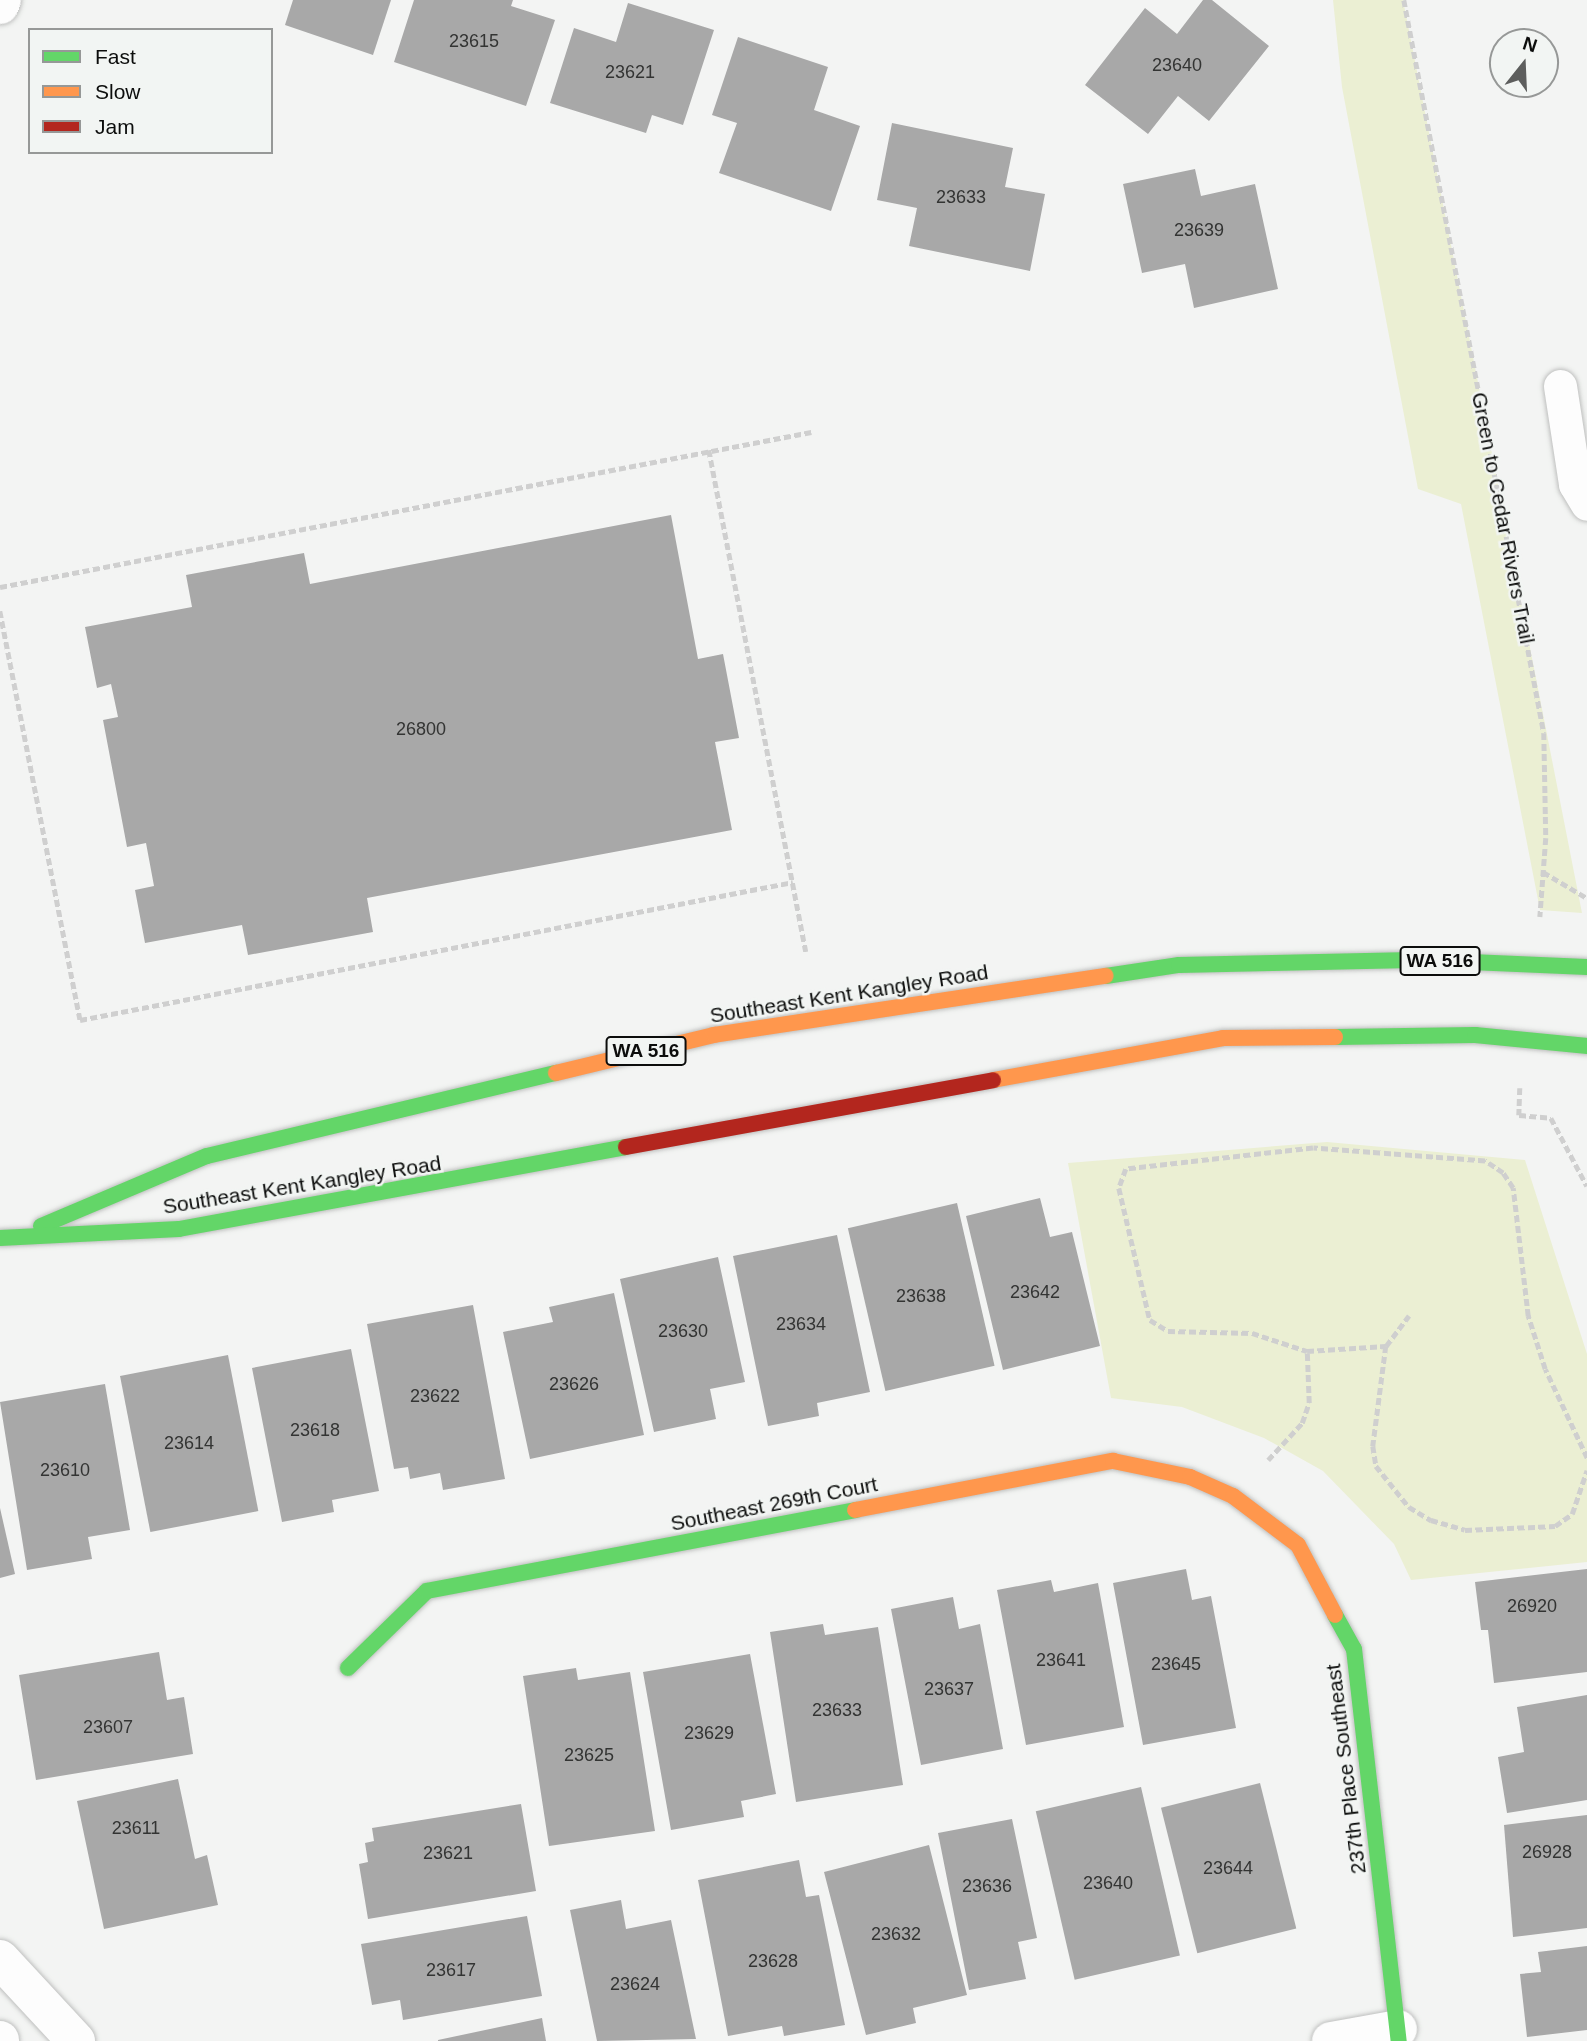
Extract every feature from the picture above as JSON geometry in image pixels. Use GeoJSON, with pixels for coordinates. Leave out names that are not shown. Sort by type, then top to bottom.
{"type":"FeatureCollection","features":[{"type":"Feature","properties":{"kind":"main road","name":"Southeast Kent Kangley Road"},"geometry":{"type":"LineString","coordinates":[[19,1235],[207,1156],[714,1035],[1179,965],[1424,960],[1587,967]]}},
{"type":"Feature","properties":{"kind":"main road","name":"Southeast Kent Kangley Road"},"geometry":{"type":"LineString","coordinates":[[0,1238],[179,1229],[513,1171],[1178,1044],[1345,1035],[1475,1035],[1587,1046]]}},
{"type":"Feature","properties":{"kind":"main road","name":"Southeast 269th Court"},"geometry":{"type":"LineString","coordinates":[[348,1668],[427,1591],[1114,1461],[1190,1477],[1233,1496]]}},
{"type":"Feature","properties":{"kind":"main road","name":"237th Place Southeast"},"geometry":{"type":"LineString","coordinates":[[1233,1496],[1298,1545],[1354,1649],[1398,2035]]}},
{"type":"Feature","properties":{"kind":"street"},"geometry":{"type":"LineString","coordinates":[[0,1959],[76,2041]]}},
{"type":"Feature","properties":{"kind":"street"},"geometry":{"type":"LineString","coordinates":[[1331,2041],[1398,2035]]}},
{"type":"Feature","properties":{"kind":"lane"},"geometry":{"type":"LineString","coordinates":[[1560,386],[1575,484],[1587,503]]}},
{"type":"Feature","properties":{"kind":"path","name":"Green to Cedar Rivers Trail"},"geometry":{"type":"LineString","coordinates":[[1404,0],[1544,733],[1543,872],[1537,965]]}},
{"type":"Feature","properties":{"kind":"path"},"geometry":{"type":"LineString","coordinates":[[0,587],[811,432]]}},
{"type":"Feature","properties":{"kind":"path"},"geometry":{"type":"LineString","coordinates":[[709,450],[806,952]]}},
{"type":"Feature","properties":{"kind":"path"},"geometry":{"type":"LineString","coordinates":[[0,611],[80,1020],[793,882]]}},
{"type":"Feature","properties":{"kind":"path"},"geometry":{"type":"LineString","coordinates":[[1543,872],[1587,898]]}},
{"type":"Feature","properties":{"kind":"path"},"geometry":{"type":"LineString","coordinates":[[1522,1040],[1519,1115],[1551,1118],[1587,1186]]}},
{"type":"Feature","properties":{"kind":"path"},"geometry":{"type":"LineString","coordinates":[[1386,1346],[1307,1352],[1252,1333],[1168,1331],[1150,1320],[1119,1188],[1126,1169],[1313,1148],[1485,1161],[1503,1173],[1513,1188],[1528,1316],[1545,1369],[1587,1458]]}},
{"type":"Feature","properties":{"kind":"path"},"geometry":{"type":"LineString","coordinates":[[1409,1316],[1386,1346],[1373,1446],[1376,1466],[1409,1507],[1431,1520],[1465,1530],[1555,1526],[1573,1514],[1587,1470]]}},
{"type":"Feature","properties":{"kind":"path"},"geometry":{"type":"LineString","coordinates":[[1233,1496],[1302,1423],[1309,1403],[1307,1352]]}},
{"type":"Feature","properties":{"kind":"green space"},"geometry":{"type":"Polygon","coordinates":[[[1333,0],[1403,0],[1582,913],[1540,910],[1461,504],[1418,489],[1342,87],[1333,0]]]}},
{"type":"Feature","properties":{"kind":"green space"},"geometry":{"type":"Polygon","coordinates":[[[1327,1142],[1525,1160],[1587,1354],[1587,1562],[1411,1580],[1394,1544],[1323,1471],[1264,1438],[1182,1407],[1111,1398],[1068,1163],[1327,1142]]]}},
{"type":"Feature","properties":{"kind":"building"},"geometry":{"type":"Polygon","coordinates":[[[293,0],[391,0],[373,55],[285,25],[293,0]]]}},
{"type":"Feature","properties":{"kind":"building"},"geometry":{"type":"Polygon","coordinates":[[[414,0],[513,0],[511,6],[555,20],[526,106],[394,62],[414,0]]]}},
{"type":"Feature","properties":{"kind":"building"},"geometry":{"type":"Polygon","coordinates":[[[1203,0],[1212,0],[1269,46],[1209,121],[1178,96],[1148,134],[1085,85],[1145,8],[1177,34],[1203,0]]]}},
{"type":"Feature","properties":{"kind":"building"},"geometry":{"type":"Polygon","coordinates":[[[628,3],[714,30],[683,125],[652,115],[646,133],[550,103],[574,28],[616,42],[628,3]]]}},
{"type":"Feature","properties":{"kind":"building"},"geometry":{"type":"Polygon","coordinates":[[[738,37],[828,67],[814,110],[860,126],[831,211],[719,173],[737,123],[712,115],[738,37]]]}},
{"type":"Feature","properties":{"kind":"building"},"geometry":{"type":"Polygon","coordinates":[[[892,123],[1013,148],[1005,187],[1045,194],[1030,271],[909,246],[917,208],[877,200],[892,123]]]}},
{"type":"Feature","properties":{"kind":"building"},"geometry":{"type":"Polygon","coordinates":[[[1195,169],[1201,196],[1255,184],[1278,289],[1194,308],[1185,264],[1142,273],[1123,184],[1195,169]]]}},
{"type":"Feature","properties":{"kind":"building"},"geometry":{"type":"Polygon","coordinates":[[[671,515],[698,659],[723,654],[739,738],[715,742],[732,830],[367,898],[373,932],[248,955],[242,925],[145,943],[135,890],[154,886],[146,843],[127,847],[103,720],[118,717],[111,684],[97,688],[85,627],[192,607],[186,575],[304,553],[310,584],[671,515]]]}},
{"type":"Feature","properties":{"kind":"building"},"geometry":{"type":"Polygon","coordinates":[[[1040,1198],[1050,1237],[1072,1232],[1100,1346],[1003,1370],[966,1216],[1040,1198]]]}},
{"type":"Feature","properties":{"kind":"building"},"geometry":{"type":"Polygon","coordinates":[[[957,1203],[995,1366],[885,1391],[848,1228],[957,1203]]]}},
{"type":"Feature","properties":{"kind":"building"},"geometry":{"type":"Polygon","coordinates":[[[837,1235],[870,1392],[817,1403],[819,1416],[768,1426],[733,1256],[837,1235]]]}},
{"type":"Feature","properties":{"kind":"building"},"geometry":{"type":"Polygon","coordinates":[[[718,1257],[745,1382],[710,1389],[716,1419],[654,1432],[620,1279],[718,1257]]]}},
{"type":"Feature","properties":{"kind":"building"},"geometry":{"type":"Polygon","coordinates":[[[614,1293],[644,1435],[530,1459],[503,1332],[553,1322],[549,1307],[614,1293]]]}},
{"type":"Feature","properties":{"kind":"building"},"geometry":{"type":"Polygon","coordinates":[[[473,1305],[505,1479],[443,1490],[440,1473],[410,1479],[408,1467],[394,1469],[367,1324],[473,1305]]]}},
{"type":"Feature","properties":{"kind":"building"},"geometry":{"type":"Polygon","coordinates":[[[351,1349],[379,1491],[332,1500],[334,1512],[282,1522],[252,1368],[351,1349]]]}},
{"type":"Feature","properties":{"kind":"building"},"geometry":{"type":"Polygon","coordinates":[[[228,1355],[258,1511],[150,1532],[120,1376],[228,1355]]]}},
{"type":"Feature","properties":{"kind":"building"},"geometry":{"type":"Polygon","coordinates":[[[105,1384],[130,1530],[88,1537],[92,1559],[27,1570],[0,1402],[105,1384]]]}},
{"type":"Feature","properties":{"kind":"building"},"geometry":{"type":"Polygon","coordinates":[[[0,1508],[15,1574],[0,1578],[0,1508]]]}},
{"type":"Feature","properties":{"kind":"building"},"geometry":{"type":"Polygon","coordinates":[[[1186,1569],[1192,1600],[1211,1596],[1236,1728],[1143,1745],[1113,1583],[1186,1569]]]}},
{"type":"Feature","properties":{"kind":"building"},"geometry":{"type":"Polygon","coordinates":[[[1587,1569],[1587,1672],[1494,1683],[1488,1630],[1481,1630],[1475,1582],[1587,1569]]]}},
{"type":"Feature","properties":{"kind":"building"},"geometry":{"type":"Polygon","coordinates":[[[1051,1580],[1054,1592],[1098,1583],[1124,1727],[1026,1745],[997,1590],[1051,1580]]]}},
{"type":"Feature","properties":{"kind":"building"},"geometry":{"type":"Polygon","coordinates":[[[953,1597],[959,1629],[980,1624],[1003,1749],[921,1765],[891,1609],[953,1597]]]}},
{"type":"Feature","properties":{"kind":"building"},"geometry":{"type":"Polygon","coordinates":[[[823,1624],[825,1635],[878,1627],[903,1785],[796,1802],[770,1632],[823,1624]]]}},
{"type":"Feature","properties":{"kind":"building"},"geometry":{"type":"Polygon","coordinates":[[[159,1652],[167,1700],[184,1697],[193,1754],[36,1780],[19,1675],[159,1652]]]}},
{"type":"Feature","properties":{"kind":"building"},"geometry":{"type":"Polygon","coordinates":[[[750,1654],[776,1794],[741,1801],[744,1817],[671,1830],[643,1672],[750,1654]]]}},
{"type":"Feature","properties":{"kind":"building"},"geometry":{"type":"Polygon","coordinates":[[[576,1668],[578,1680],[630,1672],[655,1831],[549,1846],[523,1676],[576,1668]]]}},
{"type":"Feature","properties":{"kind":"building"},"geometry":{"type":"Polygon","coordinates":[[[1587,1695],[1587,1800],[1507,1813],[1498,1757],[1524,1752],[1517,1707],[1587,1695]]]}},
{"type":"Feature","properties":{"kind":"building"},"geometry":{"type":"Polygon","coordinates":[[[178,1779],[195,1859],[207,1855],[218,1905],[104,1929],[77,1801],[178,1779]]]}},
{"type":"Feature","properties":{"kind":"building"},"geometry":{"type":"Polygon","coordinates":[[[1260,1783],[1296,1929],[1197,1953],[1161,1808],[1260,1783]]]}},
{"type":"Feature","properties":{"kind":"building"},"geometry":{"type":"Polygon","coordinates":[[[1141,1787],[1180,1956],[1075,1980],[1036,1811],[1141,1787]]]}},
{"type":"Feature","properties":{"kind":"building"},"geometry":{"type":"Polygon","coordinates":[[[521,1804],[536,1891],[368,1919],[359,1864],[368,1862],[365,1843],[374,1841],[372,1828],[521,1804]]]}},
{"type":"Feature","properties":{"kind":"building"},"geometry":{"type":"Polygon","coordinates":[[[1587,1815],[1587,1928],[1513,1937],[1504,1825],[1587,1815]]]}},
{"type":"Feature","properties":{"kind":"building"},"geometry":{"type":"Polygon","coordinates":[[[1012,1819],[1037,1938],[1018,1942],[1026,1979],[969,1990],[938,1833],[1012,1819]]]}},
{"type":"Feature","properties":{"kind":"building"},"geometry":{"type":"Polygon","coordinates":[[[929,1845],[967,1995],[913,2008],[916,2023],[866,2035],[824,1872],[929,1845]]]}},
{"type":"Feature","properties":{"kind":"building"},"geometry":{"type":"Polygon","coordinates":[[[799,1860],[806,1897],[819,1895],[845,2025],[784,2036],[782,2026],[728,2036],[698,1880],[799,1860]]]}},
{"type":"Feature","properties":{"kind":"building"},"geometry":{"type":"Polygon","coordinates":[[[621,1900],[626,1929],[671,1920],[696,2039],[597,2041],[570,1910],[621,1900]]]}},
{"type":"Feature","properties":{"kind":"building"},"geometry":{"type":"Polygon","coordinates":[[[527,1916],[542,1996],[403,2020],[400,2000],[372,2005],[361,1944],[527,1916]]]}},
{"type":"Feature","properties":{"kind":"building"},"geometry":{"type":"Polygon","coordinates":[[[1587,1946],[1587,2030],[1527,2037],[1520,1974],[1541,1972],[1538,1952],[1587,1946]]]}},
{"type":"Feature","properties":{"kind":"building"},"geometry":{"type":"Polygon","coordinates":[[[542,2018],[546,2041],[438,2041],[438,2040],[542,2018]]]}},
{"type":"Feature","properties":{"kind":"traffic: fast"},"geometry":{"type":"LineString","coordinates":[[1106,976],[1179,965],[1424,960],[1587,967]]}},
{"type":"Feature","properties":{"kind":"traffic: fast"},"geometry":{"type":"LineString","coordinates":[[1335,1037],[1475,1035],[1587,1046]]}},
{"type":"Feature","properties":{"kind":"traffic: fast"},"geometry":{"type":"LineString","coordinates":[[41,1226],[207,1156],[556,1073]]}},
{"type":"Feature","properties":{"kind":"traffic: fast"},"geometry":{"type":"LineString","coordinates":[[0,1238],[179,1229],[626,1147]]}},
{"type":"Feature","properties":{"kind":"traffic: fast"},"geometry":{"type":"LineString","coordinates":[[348,1668],[427,1591],[855,1510]]}},
{"type":"Feature","properties":{"kind":"traffic: fast"},"geometry":{"type":"LineString","coordinates":[[1335,1615],[1354,1649],[1399,2041]]}},
{"type":"Feature","properties":{"kind":"traffic: slow"},"geometry":{"type":"LineString","coordinates":[[556,1073],[714,1035],[1106,976]]}},
{"type":"Feature","properties":{"kind":"traffic: slow"},"geometry":{"type":"LineString","coordinates":[[993,1080],[1223,1038],[1335,1037]]}},
{"type":"Feature","properties":{"kind":"traffic: slow"},"geometry":{"type":"LineString","coordinates":[[855,1510],[1113,1461],[1190,1477],[1233,1496],[1298,1545],[1335,1615]]}},
{"type":"Feature","properties":{"kind":"traffic: jam"},"geometry":{"type":"LineString","coordinates":[[626,1147],[993,1080]]}}]}
